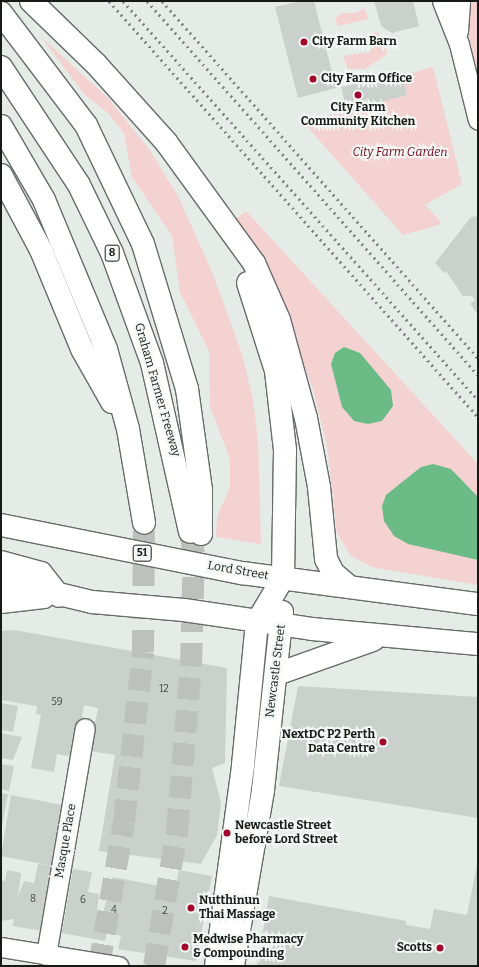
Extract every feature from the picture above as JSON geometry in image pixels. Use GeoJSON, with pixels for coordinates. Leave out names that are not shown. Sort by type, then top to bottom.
{"type":"FeatureCollection","features":[{"type":"Feature","properties":{"kind":"main road"},"geometry":{"type":"LineString","coordinates":[[31,1],[96,64],[166,142],[220,222],[254,263],[279,320],[306,418],[319,487],[326,559],[333,573],[346,584]]}},
{"type":"Feature","properties":{"kind":"main road","name":"Graham Farmer Freeway"},"geometry":{"type":"LineString","coordinates":[[1,13],[86,124],[143,244],[187,390],[201,490],[195,533],[152,363],[112,253],[79,185],[1,67]]}},
{"type":"Feature","properties":{"kind":"main road"},"geometry":{"type":"LineString","coordinates":[[1,126],[44,200],[76,272],[106,349],[128,429],[144,524]]}},
{"type":"Feature","properties":{"kind":"main road"},"geometry":{"type":"LineString","coordinates":[[1,175],[41,250],[82,349],[128,429]]}},
{"type":"Feature","properties":{"kind":"main road"},"geometry":{"type":"LineString","coordinates":[[220,222],[252,291],[276,371],[285,450],[283,578]]}},
{"type":"Feature","properties":{"kind":"main road","name":"Lord Street"},"geometry":{"type":"LineString","coordinates":[[1,525],[283,578],[346,584],[478,604]]}},
{"type":"Feature","properties":{"kind":"main road"},"geometry":{"type":"LineString","coordinates":[[1,562],[41,573],[59,596]]}},
{"type":"Feature","properties":{"kind":"main road","name":"Newcastle Street"},"geometry":{"type":"LineString","coordinates":[[216,966],[243,765],[257,622],[283,578]]}},
{"type":"Feature","properties":{"kind":"main road","name":"Newcastle Street"},"geometry":{"type":"LineString","coordinates":[[233,966],[263,790],[282,625],[283,578]]}},
{"type":"Feature","properties":{"kind":"main road"},"geometry":{"type":"LineString","coordinates":[[1,580],[59,596],[282,625],[478,644]]}},
{"type":"Feature","properties":{"kind":"main road"},"geometry":{"type":"LineString","coordinates":[[1,602],[59,596]]}},
{"type":"Feature","properties":{"kind":"main road"},"geometry":{"type":"LineString","coordinates":[[276,674],[350,646],[389,636]]}},
{"type":"Feature","properties":{"kind":"street"},"geometry":{"type":"LineString","coordinates":[[442,1],[458,44],[478,120]]}},
{"type":"Feature","properties":{"kind":"street"},"geometry":{"type":"LineString","coordinates":[[458,44],[457,11],[460,1]]}},
{"type":"Feature","properties":{"kind":"street","name":"Masque Place"},"geometry":{"type":"LineString","coordinates":[[46,955],[86,728]]}},
{"type":"Feature","properties":{"kind":"street"},"geometry":{"type":"LineString","coordinates":[[1,947],[22,959],[46,955],[118,966]]}},
{"type":"Feature","properties":{"kind":"green space"},"geometry":{"type":"Polygon","coordinates":[[[473,1],[478,1],[478,72],[467,30],[466,12],[473,1]]]}},
{"type":"Feature","properties":{"kind":"green space"},"geometry":{"type":"Polygon","coordinates":[[[365,8],[368,19],[338,26],[335,20],[341,13],[356,13],[365,8]]]}},
{"type":"Feature","properties":{"kind":"green space"},"geometry":{"type":"Polygon","coordinates":[[[374,32],[389,37],[386,55],[365,69],[348,69],[343,56],[370,52],[374,32]]]}},
{"type":"Feature","properties":{"kind":"green space"},"geometry":{"type":"Polygon","coordinates":[[[40,36],[107,97],[149,149],[178,196],[212,272],[242,354],[253,400],[258,440],[261,544],[216,537],[217,517],[230,487],[230,459],[210,407],[209,351],[180,292],[172,236],[132,177],[124,133],[108,113],[84,94],[40,36]]]}},
{"type":"Feature","properties":{"kind":"green space","name":"City Farm Garden"},"geometry":{"type":"Polygon","coordinates":[[[433,67],[462,184],[425,205],[441,222],[439,225],[403,235],[303,122],[407,95],[402,76],[433,67]]]}},
{"type":"Feature","properties":{"kind":"green space"},"geometry":{"type":"Polygon","coordinates":[[[246,211],[478,464],[478,585],[371,567],[350,555],[337,533],[327,446],[313,389],[267,270],[236,219],[246,211]]]}},
{"type":"Feature","properties":{"kind":"shaded area"},"geometry":{"type":"Polygon","coordinates":[[[344,347],[360,353],[391,390],[393,406],[382,421],[368,424],[354,421],[342,407],[331,364],[335,353],[344,347]]]}},
{"type":"Feature","properties":{"kind":"shaded area"},"geometry":{"type":"Polygon","coordinates":[[[433,464],[451,469],[478,497],[478,560],[408,544],[394,536],[384,521],[382,506],[386,495],[421,467],[433,464]]]}},
{"type":"Feature","properties":{"kind":"building"},"geometry":{"type":"Polygon","coordinates":[[[301,1],[314,1],[336,88],[298,98],[275,7],[301,1]]]}},
{"type":"Feature","properties":{"kind":"building"},"geometry":{"type":"Polygon","coordinates":[[[374,1],[413,1],[419,26],[392,33],[381,26],[374,1]]]}},
{"type":"Feature","properties":{"kind":"building"},"geometry":{"type":"Polygon","coordinates":[[[401,72],[407,95],[347,111],[341,87],[401,72]]]}},
{"type":"Feature","properties":{"kind":"building"},"geometry":{"type":"Polygon","coordinates":[[[478,216],[478,314],[470,304],[475,300],[472,296],[463,296],[446,271],[444,273],[435,263],[471,217],[478,216]]]}},
{"type":"Feature","properties":{"kind":"building"},"geometry":{"type":"Polygon","coordinates":[[[14,630],[227,668],[225,763],[212,768],[221,803],[217,835],[201,864],[99,851],[115,755],[90,751],[98,708],[84,705],[75,757],[57,754],[54,772],[31,768],[41,715],[36,714],[37,706],[1,700],[1,631],[14,630]]]}},
{"type":"Feature","properties":{"kind":"building","name":"NextDC P2 Perth Data Centre"},"geometry":{"type":"Polygon","coordinates":[[[298,686],[478,697],[478,818],[279,786],[298,686]]]}},
{"type":"Feature","properties":{"kind":"building"},"geometry":{"type":"Polygon","coordinates":[[[1,703],[18,706],[13,732],[1,730],[1,703]]]}},
{"type":"Feature","properties":{"kind":"building"},"geometry":{"type":"Polygon","coordinates":[[[1,733],[22,737],[13,760],[1,758],[1,733]]]}},
{"type":"Feature","properties":{"kind":"building"},"geometry":{"type":"Polygon","coordinates":[[[1,764],[14,766],[9,791],[1,789],[1,764]]]}},
{"type":"Feature","properties":{"kind":"building"},"geometry":{"type":"Polygon","coordinates":[[[1,793],[8,794],[2,826],[1,826],[1,793]]]}},
{"type":"Feature","properties":{"kind":"building"},"geometry":{"type":"Polygon","coordinates":[[[11,795],[67,806],[43,931],[13,926],[14,919],[1,921],[1,880],[5,881],[7,870],[21,873],[18,896],[24,881],[34,883],[38,864],[48,865],[1,856],[11,795]]]}},
{"type":"Feature","properties":{"kind":"building"},"geometry":{"type":"Polygon","coordinates":[[[478,860],[478,966],[257,966],[269,896],[406,921],[406,925],[430,929],[434,909],[467,915],[478,860]]]}},
{"type":"Feature","properties":{"kind":"building"},"geometry":{"type":"Polygon","coordinates":[[[73,869],[92,872],[88,892],[99,894],[96,922],[100,923],[113,877],[175,889],[179,870],[212,876],[196,961],[118,949],[121,936],[107,933],[105,941],[62,933],[73,869]]]}},
{"type":"Feature","properties":{"kind":"tunnel"},"geometry":{"type":"LineString","coordinates":[[99,966],[124,822],[143,652],[144,523]]}},
{"type":"Feature","properties":{"kind":"tunnel"},"geometry":{"type":"LineString","coordinates":[[154,966],[177,831],[191,665],[194,554],[190,532]]}},
{"type":"Feature","properties":{"kind":"railway"},"geometry":{"type":"LineString","coordinates":[[109,1],[478,417]]}},
{"type":"Feature","properties":{"kind":"railway"},"geometry":{"type":"LineString","coordinates":[[123,1],[478,400]]}},
{"type":"Feature","properties":{"kind":"railway"},"geometry":{"type":"LineString","coordinates":[[147,1],[478,375]]}},
{"type":"Feature","properties":{"kind":"railway"},"geometry":{"type":"LineString","coordinates":[[162,1],[478,358]]}},
{"type":"Feature","properties":{"kind":"place","name":"City Farm Barn"},"geometry":{"type":"Point","coordinates":[304,42]}},
{"type":"Feature","properties":{"kind":"place","name":"City Farm Office"},"geometry":{"type":"Point","coordinates":[313,79]}},
{"type":"Feature","properties":{"kind":"place","name":"City Farm Community Kitchen"},"geometry":{"type":"Point","coordinates":[358,95]}},
{"type":"Feature","properties":{"kind":"place","name":"NextDC P2 Perth Data Centre"},"geometry":{"type":"Point","coordinates":[383,742]}},
{"type":"Feature","properties":{"kind":"place","name":"Newcastle Street before Lord Street"},"geometry":{"type":"Point","coordinates":[227,833]}},
{"type":"Feature","properties":{"kind":"place","name":"Nutthinun Thai Massage"},"geometry":{"type":"Point","coordinates":[191,908]}},
{"type":"Feature","properties":{"kind":"place","name":"Medwise Pharmacy & Compounding"},"geometry":{"type":"Point","coordinates":[185,947]}},
{"type":"Feature","properties":{"kind":"place","name":"Scotts"},"geometry":{"type":"Point","coordinates":[440,948]}}]}
